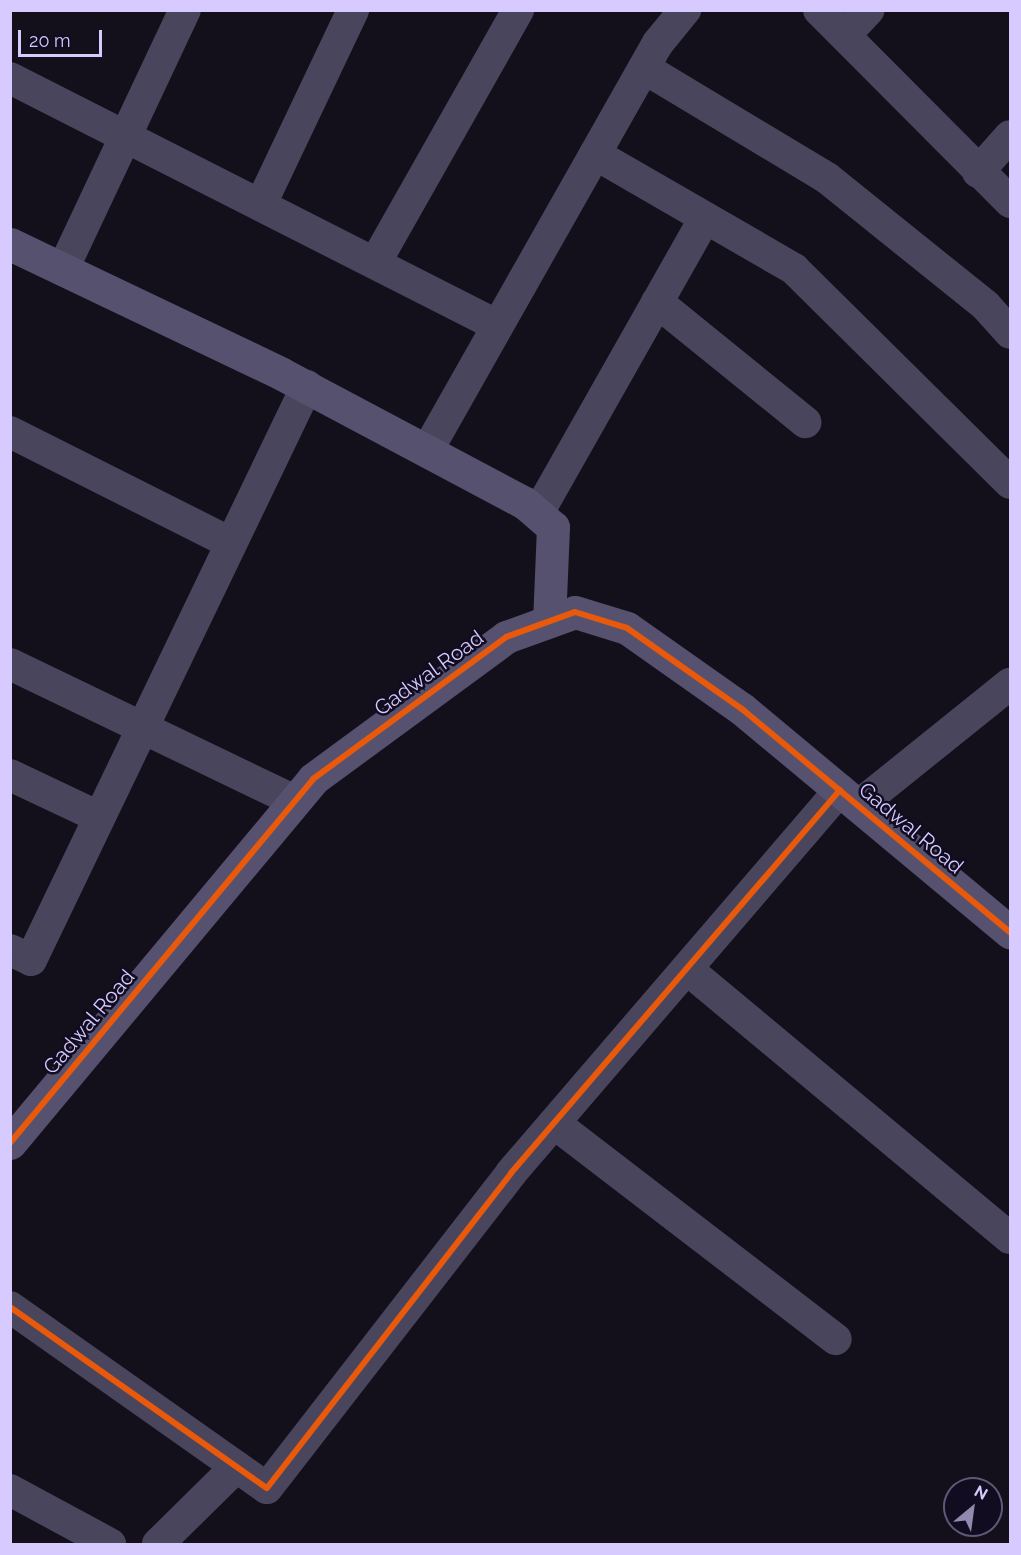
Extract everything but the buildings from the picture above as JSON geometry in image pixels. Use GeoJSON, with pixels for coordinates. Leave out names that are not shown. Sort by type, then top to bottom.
{"type":"FeatureCollection","features":[{"type":"Feature","properties":{"kind":"street"},"geometry":{"type":"LineString","coordinates":[[63,269],[185,10]]}},
{"type":"Feature","properties":{"kind":"street"},"geometry":{"type":"LineString","coordinates":[[261,204],[353,10]]}},
{"type":"Feature","properties":{"kind":"street"},"geometry":{"type":"LineString","coordinates":[[375,263],[518,10]]}},
{"type":"Feature","properties":{"kind":"street"},"geometry":{"type":"LineString","coordinates":[[427,451],[644,68],[685,10]]}},
{"type":"Feature","properties":{"kind":"street"},"geometry":{"type":"LineString","coordinates":[[819,10],[846,34],[978,172],[1011,202]]}},
{"type":"Feature","properties":{"kind":"street"},"geometry":{"type":"LineString","coordinates":[[846,34],[868,10]]}},
{"type":"Feature","properties":{"kind":"street"},"geometry":{"type":"LineString","coordinates":[[644,68],[827,178],[986,306],[1011,333]]}},
{"type":"Feature","properties":{"kind":"street"},"geometry":{"type":"LineString","coordinates":[[10,78],[498,326]]}},
{"type":"Feature","properties":{"kind":"street"},"geometry":{"type":"LineString","coordinates":[[978,172],[1011,136]]}},
{"type":"Feature","properties":{"kind":"street"},"geometry":{"type":"LineString","coordinates":[[595,154],[794,269],[1011,483]]}},
{"type":"Feature","properties":{"kind":"street"},"geometry":{"type":"LineString","coordinates":[[538,513],[705,218]]}},
{"type":"Feature","properties":{"kind":"street"},"geometry":{"type":"LineString","coordinates":[[10,244],[307,386],[538,513],[553,527],[549,621]]}},
{"type":"Feature","properties":{"kind":"street"},"geometry":{"type":"LineString","coordinates":[[657,302],[805,422]]}},
{"type":"Feature","properties":{"kind":"street"},"geometry":{"type":"LineString","coordinates":[[10,950],[31,960],[307,386]]}},
{"type":"Feature","properties":{"kind":"street"},"geometry":{"type":"LineString","coordinates":[[10,432],[231,543]]}},
{"type":"Feature","properties":{"kind":"street","name":"Gadwal Road"},"geometry":{"type":"LineString","coordinates":[[10,1143],[313,778],[506,637],[575,612],[627,628],[742,709],[1011,932]]}},
{"type":"Feature","properties":{"kind":"street"},"geometry":{"type":"LineString","coordinates":[[10,664],[295,801]]}},
{"type":"Feature","properties":{"kind":"street"},"geometry":{"type":"LineString","coordinates":[[10,1307],[267,1488],[554,1123],[687,969],[849,798],[1011,684]]}},
{"type":"Feature","properties":{"kind":"street"},"geometry":{"type":"LineString","coordinates":[[10,775],[99,817]]}},
{"type":"Feature","properties":{"kind":"street"},"geometry":{"type":"LineString","coordinates":[[687,969],[1011,1238]]}},
{"type":"Feature","properties":{"kind":"street"},"geometry":{"type":"LineString","coordinates":[[554,1123],[837,1338]]}},
{"type":"Feature","properties":{"kind":"street"},"geometry":{"type":"LineString","coordinates":[[158,1545],[236,1467]]}},
{"type":"Feature","properties":{"kind":"street"},"geometry":{"type":"LineString","coordinates":[[10,1490],[110,1545]]}},
{"type":"Feature","properties":{"kind":"cycle path"},"geometry":{"type":"LineString","coordinates":[[10,1143],[313,779],[506,637],[575,612],[627,628],[742,709],[1010,932]]}},
{"type":"Feature","properties":{"kind":"cycle path"},"geometry":{"type":"LineString","coordinates":[[10,1307],[267,1488],[511,1173],[840,790]]}}]}
